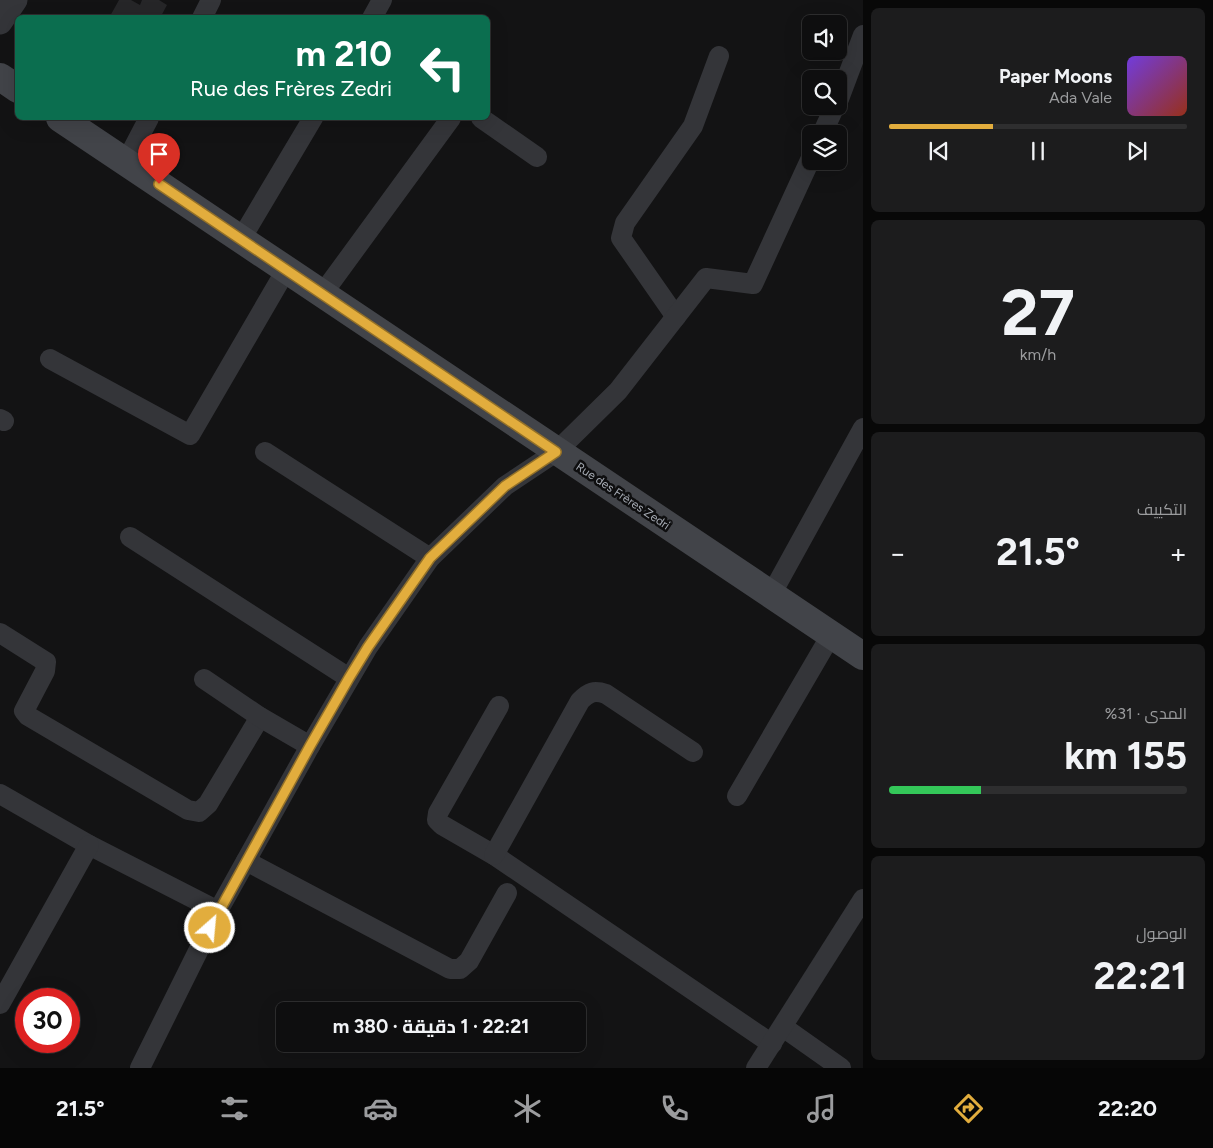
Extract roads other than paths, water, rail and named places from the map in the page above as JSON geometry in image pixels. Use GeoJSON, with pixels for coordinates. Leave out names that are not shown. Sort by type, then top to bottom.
{"type":"FeatureCollection","features":[{"type":"Feature","properties":{"kind":"main road"},"geometry":{"type":"LineString","coordinates":[[0,77],[15,87]]}},
{"type":"Feature","properties":{"kind":"main road","name":"Rue des Frères Zedri"},"geometry":{"type":"LineString","coordinates":[[63,120],[323,293],[556,452],[863,655]]}},
{"type":"Feature","properties":{"kind":"street"},"geometry":{"type":"LineString","coordinates":[[0,22],[16,0]]}},
{"type":"Feature","properties":{"kind":"street"},"geometry":{"type":"LineString","coordinates":[[204,15],[212,0]]}},
{"type":"Feature","properties":{"kind":"street"},"geometry":{"type":"LineString","coordinates":[[374,15],[382,0]]}},
{"type":"Feature","properties":{"kind":"street"},"geometry":{"type":"LineString","coordinates":[[847,78],[863,35]]}},
{"type":"Feature","properties":{"kind":"street"},"geometry":{"type":"LineString","coordinates":[[676,316],[621,238],[624,223],[694,126],[719,56]]}},
{"type":"Feature","properties":{"kind":"street"},"geometry":{"type":"LineString","coordinates":[[126,162],[148,120]]}},
{"type":"Feature","properties":{"kind":"street"},"geometry":{"type":"LineString","coordinates":[[241,239],[312,120]]}},
{"type":"Feature","properties":{"kind":"street"},"geometry":{"type":"LineString","coordinates":[[323,293],[450,120]]}},
{"type":"Feature","properties":{"kind":"street"},"geometry":{"type":"LineString","coordinates":[[484,120],[537,157]]}},
{"type":"Feature","properties":{"kind":"street"},"geometry":{"type":"LineString","coordinates":[[140,1068],[218,911],[310,746],[368,647],[430,558],[505,486],[556,452],[618,391],[706,278],[753,284],[805,170]]}},
{"type":"Feature","properties":{"kind":"street"},"geometry":{"type":"LineString","coordinates":[[50,359],[190,435],[286,270]]}},
{"type":"Feature","properties":{"kind":"street"},"geometry":{"type":"LineString","coordinates":[[771,595],[863,428]]}},
{"type":"Feature","properties":{"kind":"street"},"geometry":{"type":"LineString","coordinates":[[265,452],[430,558]]}},
{"type":"Feature","properties":{"kind":"street"},"geometry":{"type":"LineString","coordinates":[[130,537],[349,678]]}},
{"type":"Feature","properties":{"kind":"street"},"geometry":{"type":"LineString","coordinates":[[0,633],[46,662],[45,671],[24,711],[28,716],[188,810],[199,812],[208,804],[260,717]]}},
{"type":"Feature","properties":{"kind":"street"},"geometry":{"type":"LineString","coordinates":[[737,796],[831,635]]}},
{"type":"Feature","properties":{"kind":"street"},"geometry":{"type":"LineString","coordinates":[[204,679],[260,717],[310,746]]}},
{"type":"Feature","properties":{"kind":"street"},"geometry":{"type":"LineString","coordinates":[[494,855],[580,701],[588,694],[596,691],[606,694],[693,752]]}},
{"type":"Feature","properties":{"kind":"street"},"geometry":{"type":"LineString","coordinates":[[499,706],[438,813],[437,820],[442,825],[494,855],[777,1036],[841,1068]]}},
{"type":"Feature","properties":{"kind":"street"},"geometry":{"type":"LineString","coordinates":[[0,794],[89,845],[218,911]]}},
{"type":"Feature","properties":{"kind":"street"},"geometry":{"type":"LineString","coordinates":[[0,1004],[89,845]]}},
{"type":"Feature","properties":{"kind":"street"},"geometry":{"type":"LineString","coordinates":[[246,861],[450,969],[460,969],[468,961],[507,893]]}},
{"type":"Feature","properties":{"kind":"street"},"geometry":{"type":"LineString","coordinates":[[756,1068],[863,899]]}}]}
